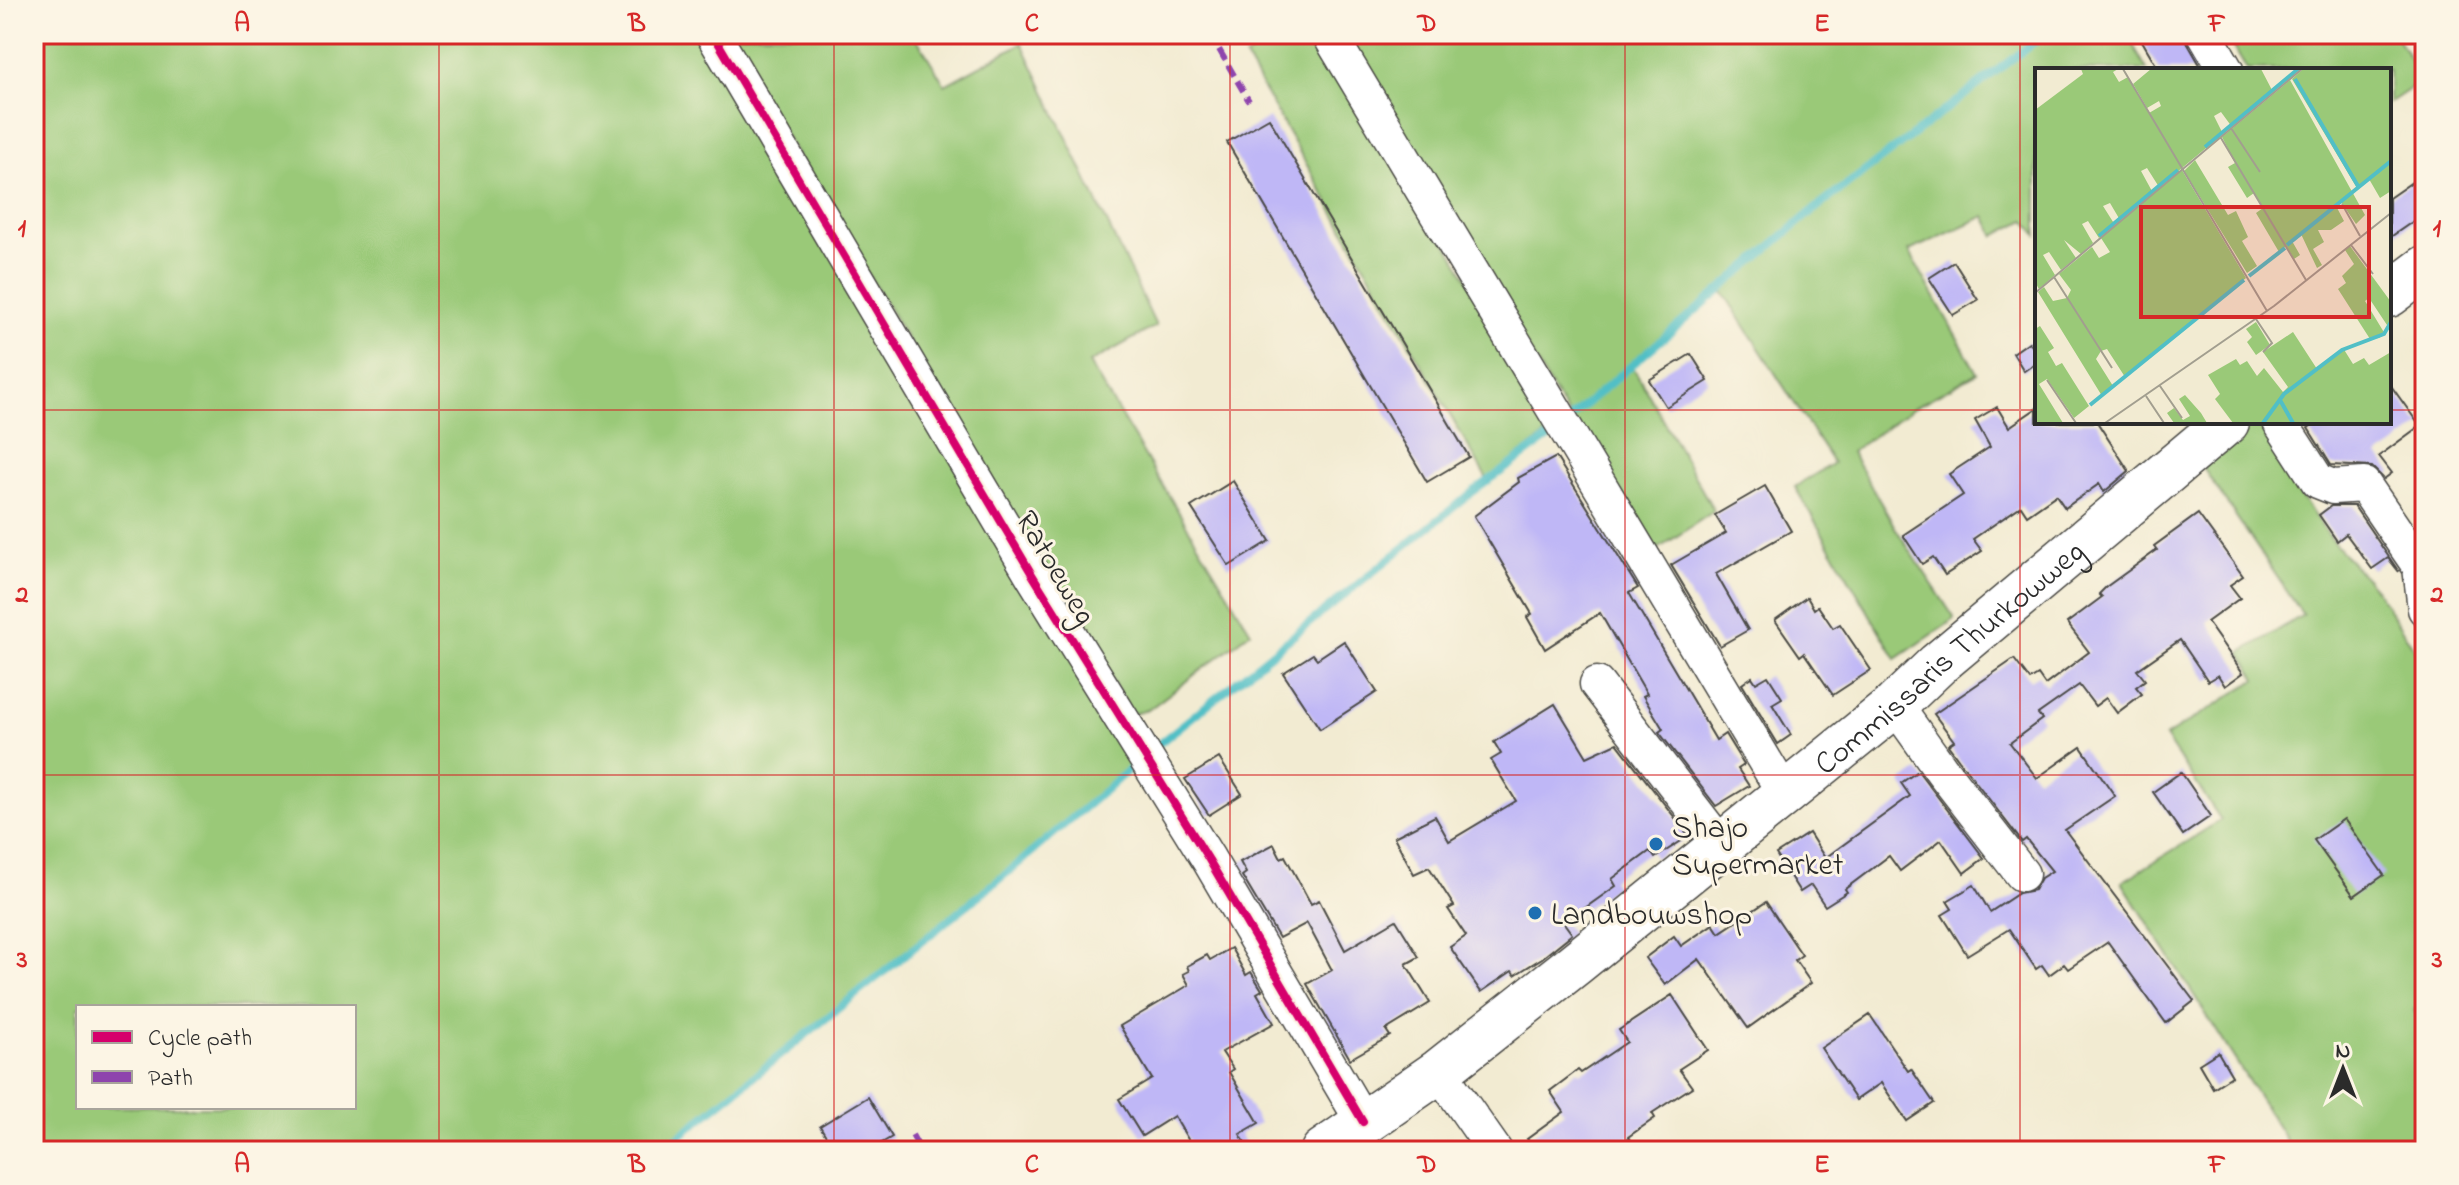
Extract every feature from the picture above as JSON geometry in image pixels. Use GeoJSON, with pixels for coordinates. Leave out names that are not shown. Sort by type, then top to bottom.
{"type":"FeatureCollection","features":[{"type":"Feature","properties":{"kind":"main road"},"geometry":{"type":"LineString","coordinates":[[2391,294],[2425,268]]}},
{"type":"Feature","properties":{"kind":"main road","name":"Commissaris Thurkowweg"},"geometry":{"type":"LineString","coordinates":[[1323,1151],[1439,1071],[1786,796],[2225,424]]}},
{"type":"Feature","properties":{"kind":"street","name":"Ratoeweg"},"geometry":{"type":"LineString","coordinates":[[713,34],[1033,576],[1209,860],[1363,1122]]}},
{"type":"Feature","properties":{"kind":"street"},"geometry":{"type":"LineString","coordinates":[[1329,34],[1786,796]]}},
{"type":"Feature","properties":{"kind":"street"},"geometry":{"type":"LineString","coordinates":[[2205,34],[2225,68]]}},
{"type":"Feature","properties":{"kind":"street"},"geometry":{"type":"LineString","coordinates":[[2281,424],[2318,481],[2333,487],[2364,485],[2420,567],[2425,609]]}},
{"type":"Feature","properties":{"kind":"street"},"geometry":{"type":"LineString","coordinates":[[1597,684],[1721,845]]}},
{"type":"Feature","properties":{"kind":"street"},"geometry":{"type":"LineString","coordinates":[[1895,705],[2022,874]]}},
{"type":"Feature","properties":{"kind":"street"},"geometry":{"type":"LineString","coordinates":[[1439,1071],[1495,1151]]}},
{"type":"Feature","properties":{"kind":"green space"},"geometry":{"type":"Polygon","coordinates":[[[34,34],[703,34],[1137,763],[1012,869],[661,1151],[34,1151],[34,34]]]}},
{"type":"Feature","properties":{"kind":"green space"},"geometry":{"type":"Polygon","coordinates":[[[724,34],[914,34],[945,85],[1022,43],[1156,326],[1089,363],[1251,632],[1148,710],[1132,714],[724,34]]]}},
{"type":"Feature","properties":{"kind":"green space"},"geometry":{"type":"Polygon","coordinates":[[[1282,34],[1323,34],[1556,428],[1487,479],[1245,57],[1282,34]]]}},
{"type":"Feature","properties":{"kind":"green space"},"geometry":{"type":"Polygon","coordinates":[[[1337,34],[2127,34],[2146,68],[2035,68],[2035,232],[2025,220],[1995,236],[1985,216],[1909,251],[1977,373],[1913,408],[1851,452],[1896,529],[1955,619],[1896,659],[1795,487],[1833,463],[1721,289],[1632,365],[1714,511],[1652,553],[1337,34]]]}},
{"type":"Feature","properties":{"kind":"green space"},"geometry":{"type":"Polygon","coordinates":[[[2226,34],[2395,34],[2422,81],[2391,102],[2391,68],[2246,68],[2226,34]]]}},
{"type":"Feature","properties":{"kind":"green space"},"geometry":{"type":"Polygon","coordinates":[[[2246,424],[2262,424],[2309,487],[2299,494],[2333,542],[2376,590],[2425,665],[2425,1002],[2414,1010],[2425,1028],[2425,1151],[2293,1151],[2122,882],[2221,820],[2165,737],[2257,679],[2240,653],[2303,615],[2199,462],[2246,424]]]}},
{"type":"Feature","properties":{"kind":"building"},"geometry":{"type":"Polygon","coordinates":[[[2138,34],[2185,34],[2202,68],[2158,68],[2138,34]]]}},
{"type":"Feature","properties":{"kind":"building"},"geometry":{"type":"Polygon","coordinates":[[[1269,118],[1469,457],[1427,482],[1227,142],[1269,118]]]}},
{"type":"Feature","properties":{"kind":"building"},"geometry":{"type":"Polygon","coordinates":[[[2425,173],[2425,213],[2391,237],[2391,197],[2425,173]]]}},
{"type":"Feature","properties":{"kind":"building"},"geometry":{"type":"Polygon","coordinates":[[[1954,262],[1978,300],[1953,315],[1929,278],[1954,262]]]}},
{"type":"Feature","properties":{"kind":"building"},"geometry":{"type":"Polygon","coordinates":[[[2029,342],[2035,350],[2035,363],[2024,371],[2013,353],[2029,342]]]}},
{"type":"Feature","properties":{"kind":"building"},"geometry":{"type":"Polygon","coordinates":[[[1691,354],[1708,381],[1666,407],[1649,380],[1691,354]]]}},
{"type":"Feature","properties":{"kind":"building"},"geometry":{"type":"Polygon","coordinates":[[[2391,386],[2417,422],[2425,422],[2379,456],[2392,473],[2384,479],[2372,467],[2331,465],[2308,428],[2314,424],[2391,424],[2391,386]]]}},
{"type":"Feature","properties":{"kind":"building"},"geometry":{"type":"Polygon","coordinates":[[[1997,407],[2009,427],[2035,409],[2035,424],[2098,424],[2129,471],[2104,492],[2099,484],[2065,508],[2056,495],[2027,515],[2021,506],[1973,539],[1982,551],[1945,575],[1933,557],[1922,564],[1903,535],[1963,495],[1949,474],[1990,447],[1975,420],[1997,407]]]}},
{"type":"Feature","properties":{"kind":"building"},"geometry":{"type":"Polygon","coordinates":[[[1556,457],[1638,588],[1629,593],[1716,740],[1725,734],[1744,765],[1738,769],[1749,786],[1716,806],[1659,732],[1663,729],[1643,696],[1647,694],[1600,613],[1545,649],[1527,617],[1532,614],[1474,516],[1519,482],[1518,478],[1556,457]]]}},
{"type":"Feature","properties":{"kind":"building"},"geometry":{"type":"Polygon","coordinates":[[[1233,481],[1270,541],[1229,566],[1191,507],[1233,481]]]}},
{"type":"Feature","properties":{"kind":"building"},"geometry":{"type":"Polygon","coordinates":[[[1765,486],[1791,531],[1716,574],[1748,630],[1720,646],[1671,565],[1726,533],[1715,515],[1765,486]]]}},
{"type":"Feature","properties":{"kind":"building"},"geometry":{"type":"Polygon","coordinates":[[[2331,506],[2354,506],[2399,572],[2388,558],[2372,569],[2346,534],[2337,541],[2319,515],[2331,506]]]}},
{"type":"Feature","properties":{"kind":"building"},"geometry":{"type":"Polygon","coordinates":[[[2198,514],[2243,576],[2230,585],[2240,598],[2207,622],[2243,673],[2225,686],[2218,675],[2208,681],[2180,640],[2137,670],[2145,680],[2136,687],[2142,694],[2117,713],[2106,698],[2095,706],[2079,685],[2038,714],[2042,719],[2010,743],[2037,778],[2081,747],[2115,796],[2065,830],[2194,1001],[2166,1023],[2108,942],[2068,969],[2064,964],[2049,975],[2042,965],[2036,969],[2009,929],[1967,955],[1942,915],[1952,909],[1947,901],[1974,885],[1990,912],[2019,893],[2034,890],[2041,878],[2052,871],[2026,839],[2022,842],[1959,760],[1948,745],[1954,741],[1934,714],[2014,659],[2030,680],[2038,675],[2045,685],[2089,652],[2067,623],[2102,597],[2099,594],[2106,587],[2157,550],[2154,546],[2198,514]]]}},
{"type":"Feature","properties":{"kind":"building"},"geometry":{"type":"Polygon","coordinates":[[[1807,597],[1814,609],[1818,606],[1833,628],[1840,624],[1871,670],[1833,695],[1804,653],[1800,656],[1775,620],[1807,597]]]}},
{"type":"Feature","properties":{"kind":"building"},"geometry":{"type":"Polygon","coordinates":[[[1344,641],[1377,692],[1320,729],[1283,673],[1313,654],[1317,659],[1344,641]]]}},
{"type":"Feature","properties":{"kind":"building"},"geometry":{"type":"Polygon","coordinates":[[[1768,676],[1782,698],[1772,704],[1791,735],[1778,744],[1742,684],[1752,677],[1756,683],[1768,676]]]}},
{"type":"Feature","properties":{"kind":"building"},"geometry":{"type":"Polygon","coordinates":[[[1555,704],[1587,757],[1617,743],[1689,836],[1655,858],[1650,851],[1612,879],[1616,886],[1564,923],[1572,934],[1542,958],[1515,975],[1512,971],[1481,992],[1450,947],[1466,936],[1448,909],[1454,906],[1429,867],[1414,874],[1394,837],[1435,816],[1449,841],[1516,801],[1491,760],[1501,754],[1494,742],[1555,704]]]}},
{"type":"Feature","properties":{"kind":"building"},"geometry":{"type":"Polygon","coordinates":[[[1219,758],[1242,794],[1209,815],[1185,779],[1219,758]]]}},
{"type":"Feature","properties":{"kind":"building"},"geometry":{"type":"Polygon","coordinates":[[[1918,771],[1984,858],[1964,873],[1941,840],[1900,871],[1889,856],[1845,889],[1847,892],[1825,906],[1811,885],[1800,892],[1776,854],[1809,833],[1825,858],[1910,796],[1901,783],[1918,771]]]}},
{"type":"Feature","properties":{"kind":"building"},"geometry":{"type":"Polygon","coordinates":[[[2181,772],[2211,816],[2183,835],[2153,792],[2181,772]]]}},
{"type":"Feature","properties":{"kind":"building"},"geometry":{"type":"Polygon","coordinates":[[[2344,819],[2384,875],[2354,896],[2314,840],[2344,819]]]}},
{"type":"Feature","properties":{"kind":"building"},"geometry":{"type":"Polygon","coordinates":[[[1274,844],[1281,858],[1285,856],[1311,904],[1319,900],[1345,950],[1396,920],[1419,957],[1406,964],[1430,1003],[1386,1030],[1390,1036],[1350,1059],[1307,984],[1332,970],[1307,923],[1279,938],[1242,876],[1246,873],[1240,862],[1274,844]]]}},
{"type":"Feature","properties":{"kind":"building"},"geometry":{"type":"Polygon","coordinates":[[[1766,902],[1802,955],[1795,960],[1811,983],[1748,1028],[1699,959],[1665,985],[1645,958],[1674,936],[1681,946],[1713,924],[1719,933],[1766,902]]]}},
{"type":"Feature","properties":{"kind":"building"},"geometry":{"type":"Polygon","coordinates":[[[1231,948],[1246,975],[1251,972],[1262,990],[1257,993],[1274,1023],[1222,1052],[1233,1069],[1229,1072],[1259,1123],[1240,1134],[1250,1151],[1195,1151],[1174,1116],[1142,1136],[1119,1099],[1152,1079],[1120,1026],[1189,985],[1183,974],[1189,971],[1187,966],[1207,955],[1210,960],[1231,948]]]}},
{"type":"Feature","properties":{"kind":"building"},"geometry":{"type":"Polygon","coordinates":[[[1672,995],[1708,1050],[1679,1069],[1692,1087],[1652,1113],[1655,1118],[1628,1137],[1631,1141],[1617,1151],[1537,1151],[1527,1139],[1564,1112],[1550,1091],[1578,1070],[1581,1073],[1627,1042],[1619,1030],[1672,995]]]}},
{"type":"Feature","properties":{"kind":"building"},"geometry":{"type":"Polygon","coordinates":[[[1870,1015],[1934,1103],[1907,1121],[1881,1083],[1856,1100],[1821,1048],[1870,1015]]]}},
{"type":"Feature","properties":{"kind":"building"},"geometry":{"type":"Polygon","coordinates":[[[2218,1052],[2232,1076],[2213,1088],[2199,1064],[2218,1052]]]}},
{"type":"Feature","properties":{"kind":"building"},"geometry":{"type":"Polygon","coordinates":[[[868,1097],[892,1137],[868,1151],[835,1151],[820,1126],[868,1097]]]}},
{"type":"Feature","properties":{"kind":"waterway"},"geometry":{"type":"LineString","coordinates":[[1571,417],[1810,213],[2045,34]]}},
{"type":"Feature","properties":{"kind":"waterway"},"geometry":{"type":"LineString","coordinates":[[1156,746],[1474,491],[1554,434]]}},
{"type":"Feature","properties":{"kind":"waterway"},"geometry":{"type":"LineString","coordinates":[[661,1151],[1012,869],[1137,763]]}},
{"type":"Feature","properties":{"kind":"marked path"},"geometry":{"type":"LineString","coordinates":[[1210,34],[1249,101]]}},
{"type":"Feature","properties":{"kind":"marked path"},"geometry":{"type":"LineString","coordinates":[[912,1135],[921,1151]]}},
{"type":"Feature","properties":{"kind":"cycle path"},"geometry":{"type":"LineString","coordinates":[[713,34],[1033,576],[1209,860],[1363,1122]]}},
{"type":"Feature","properties":{"kind":"place","name":"Shajo Supermarket"},"geometry":{"type":"Point","coordinates":[1656,844]}},
{"type":"Feature","properties":{"kind":"place","name":"Landbouwshop"},"geometry":{"type":"Point","coordinates":[1535,913]}}]}
